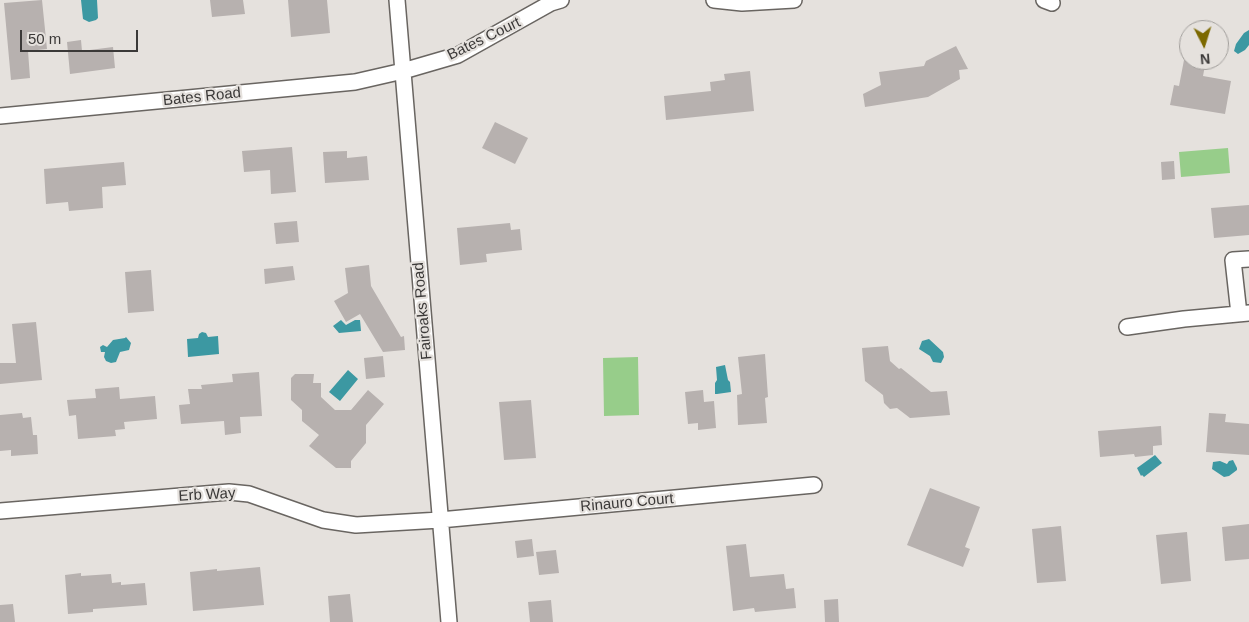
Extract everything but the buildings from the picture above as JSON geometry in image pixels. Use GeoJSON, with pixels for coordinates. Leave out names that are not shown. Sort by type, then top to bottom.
{"type":"FeatureCollection","features":[{"type":"Feature","properties":{"kind":"street","name":"Fairoaks Road"},"geometry":{"type":"LineString","coordinates":[[397,0],[449,622]]}},
{"type":"Feature","properties":{"kind":"street","name":"Bates Court"},"geometry":{"type":"LineString","coordinates":[[403,71],[458,55],[561,0]]}},
{"type":"Feature","properties":{"kind":"street"},"geometry":{"type":"LineString","coordinates":[[714,0],[742,3],[794,0]]}},
{"type":"Feature","properties":{"kind":"street","name":"Bates Road"},"geometry":{"type":"LineString","coordinates":[[0,116],[355,82],[403,71]]}},
{"type":"Feature","properties":{"kind":"street"},"geometry":{"type":"LineString","coordinates":[[1127,327],[1184,319],[1244,314],[1233,260],[1249,259]]}},
{"type":"Feature","properties":{"kind":"street","name":"Rinauro Court"},"geometry":{"type":"LineString","coordinates":[[440,520],[814,485]]}},
{"type":"Feature","properties":{"kind":"street","name":"Erb Way"},"geometry":{"type":"LineString","coordinates":[[0,511],[229,492],[249,494],[323,520],[356,525],[440,520]]}},
{"type":"Feature","properties":{"kind":"green space"},"geometry":{"type":"Polygon","coordinates":[[[1228,148],[1230,173],[1181,177],[1179,152],[1228,148]]]}},
{"type":"Feature","properties":{"kind":"green space"},"geometry":{"type":"Polygon","coordinates":[[[638,357],[639,415],[604,416],[603,358],[638,357]]]}},
{"type":"Feature","properties":{"kind":"water"},"geometry":{"type":"Polygon","coordinates":[[[81,0],[97,0],[98,18],[96,20],[89,22],[83,19],[81,0]]]}},
{"type":"Feature","properties":{"kind":"water"},"geometry":{"type":"Polygon","coordinates":[[[1249,30],[1249,45],[1238,54],[1234,51],[1236,44],[1244,33],[1249,30]]]}},
{"type":"Feature","properties":{"kind":"water"},"geometry":{"type":"Polygon","coordinates":[[[341,320],[346,325],[355,320],[360,320],[361,331],[339,333],[333,326],[341,320]]]}},
{"type":"Feature","properties":{"kind":"water"},"geometry":{"type":"Polygon","coordinates":[[[202,332],[206,333],[208,337],[218,336],[219,354],[188,357],[187,339],[198,338],[202,332]]]}},
{"type":"Feature","properties":{"kind":"water"},"geometry":{"type":"Polygon","coordinates":[[[126,337],[131,343],[129,350],[120,352],[116,362],[106,361],[104,357],[105,352],[101,352],[100,347],[103,345],[107,347],[113,340],[126,337]]]}},
{"type":"Feature","properties":{"kind":"water"},"geometry":{"type":"Polygon","coordinates":[[[929,339],[943,352],[944,357],[941,363],[933,362],[930,356],[919,349],[922,341],[929,339]]]}},
{"type":"Feature","properties":{"kind":"water"},"geometry":{"type":"Polygon","coordinates":[[[725,365],[731,392],[715,394],[716,367],[725,365]]]}},
{"type":"Feature","properties":{"kind":"water"},"geometry":{"type":"Polygon","coordinates":[[[348,370],[358,379],[340,401],[329,392],[348,370]]]}},
{"type":"Feature","properties":{"kind":"water"},"geometry":{"type":"Polygon","coordinates":[[[1155,455],[1162,463],[1144,477],[1141,476],[1137,468],[1155,455]]]}},
{"type":"Feature","properties":{"kind":"water"},"geometry":{"type":"Polygon","coordinates":[[[1233,460],[1237,470],[1229,476],[1224,477],[1212,469],[1213,462],[1220,461],[1227,464],[1233,460]]]}}]}
